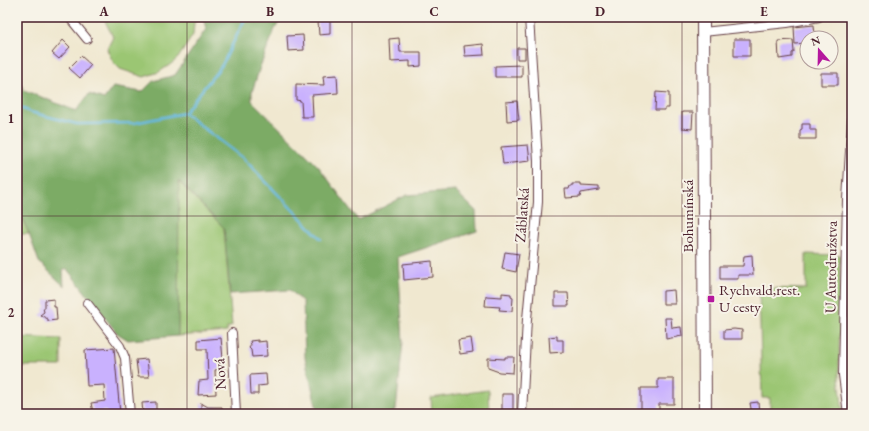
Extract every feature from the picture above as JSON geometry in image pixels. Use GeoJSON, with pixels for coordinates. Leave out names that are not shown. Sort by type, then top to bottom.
{"type":"FeatureCollection","features":[{"type":"Feature","properties":{"kind":"main road","name":"Bohumínská"},"geometry":{"type":"LineString","coordinates":[[703,17],[705,414]]}},
{"type":"Feature","properties":{"kind":"street"},"geometry":{"type":"LineString","coordinates":[[69,17],[87,40]]}},
{"type":"Feature","properties":{"kind":"street","name":"Záblatská"},"geometry":{"type":"LineString","coordinates":[[522,414],[527,319],[538,202],[538,161],[529,17]]}},
{"type":"Feature","properties":{"kind":"street"},"geometry":{"type":"LineString","coordinates":[[703,32],[787,23],[818,17]]}},
{"type":"Feature","properties":{"kind":"street","name":"U Autodružstva"},"geometry":{"type":"LineString","coordinates":[[848,414],[843,375],[847,199],[851,163],[852,120]]}},
{"type":"Feature","properties":{"kind":"street"},"geometry":{"type":"LineString","coordinates":[[87,303],[120,346],[125,358],[130,414]]}},
{"type":"Feature","properties":{"kind":"street","name":"Nová"},"geometry":{"type":"LineString","coordinates":[[232,333],[236,414]]}},
{"type":"Feature","properties":{"kind":"green space"},"geometry":{"type":"Polygon","coordinates":[[[103,17],[198,17],[194,23],[193,35],[178,58],[159,72],[144,77],[120,69],[114,63],[107,49],[113,37],[103,17]]]}},
{"type":"Feature","properties":{"kind":"green space"},"geometry":{"type":"Polygon","coordinates":[[[203,17],[282,17],[275,29],[260,67],[252,92],[252,101],[319,167],[358,220],[407,195],[455,191],[476,211],[477,231],[398,257],[403,342],[396,410],[389,414],[318,414],[305,358],[303,302],[290,290],[230,294],[224,228],[179,181],[178,336],[128,340],[117,333],[67,269],[63,269],[64,286],[39,262],[17,207],[17,75],[24,90],[76,111],[89,94],[104,99],[113,87],[142,92],[153,81],[175,75],[206,29],[203,17]]]}},
{"type":"Feature","properties":{"kind":"green space"},"geometry":{"type":"Polygon","coordinates":[[[178,181],[224,228],[232,326],[227,328],[227,332],[178,336],[178,181]]]}},
{"type":"Feature","properties":{"kind":"green space"},"geometry":{"type":"Polygon","coordinates":[[[17,207],[29,234],[17,234],[17,207]]]}},
{"type":"Feature","properties":{"kind":"green space"},"geometry":{"type":"Polygon","coordinates":[[[806,254],[840,255],[839,378],[843,414],[770,414],[770,398],[762,398],[759,288],[806,289],[806,254]]]}},
{"type":"Feature","properties":{"kind":"green space"},"geometry":{"type":"Polygon","coordinates":[[[17,337],[61,339],[61,366],[17,366],[17,337]]]}},
{"type":"Feature","properties":{"kind":"green space"},"geometry":{"type":"Polygon","coordinates":[[[488,390],[489,414],[432,414],[431,398],[488,390]]]}},
{"type":"Feature","properties":{"kind":"building"},"geometry":{"type":"Polygon","coordinates":[[[330,20],[330,34],[319,35],[318,21],[330,20]]]}},
{"type":"Feature","properties":{"kind":"building"},"geometry":{"type":"Polygon","coordinates":[[[814,25],[814,30],[799,30],[799,44],[795,44],[794,27],[814,25]]]}},
{"type":"Feature","properties":{"kind":"building"},"geometry":{"type":"Polygon","coordinates":[[[303,35],[304,50],[288,51],[287,36],[303,35]]]}},
{"type":"Feature","properties":{"kind":"building"},"geometry":{"type":"Polygon","coordinates":[[[399,38],[400,52],[421,52],[421,66],[410,67],[410,61],[390,62],[389,39],[399,38]]]}},
{"type":"Feature","properties":{"kind":"building"},"geometry":{"type":"Polygon","coordinates":[[[734,39],[750,39],[750,56],[734,56],[734,39]]]}},
{"type":"Feature","properties":{"kind":"building"},"geometry":{"type":"Polygon","coordinates":[[[63,40],[70,47],[59,59],[52,53],[63,40]]]}},
{"type":"Feature","properties":{"kind":"building"},"geometry":{"type":"Polygon","coordinates":[[[793,40],[794,52],[792,53],[792,57],[779,59],[778,41],[793,40]]]}},
{"type":"Feature","properties":{"kind":"building"},"geometry":{"type":"Polygon","coordinates":[[[483,44],[484,55],[465,56],[464,46],[483,44]]]}},
{"type":"Feature","properties":{"kind":"building"},"geometry":{"type":"Polygon","coordinates":[[[517,48],[525,48],[525,59],[517,59],[517,48]]]}},
{"type":"Feature","properties":{"kind":"building"},"geometry":{"type":"Polygon","coordinates":[[[81,56],[91,65],[80,78],[69,68],[81,56]]]}},
{"type":"Feature","properties":{"kind":"building"},"geometry":{"type":"Polygon","coordinates":[[[522,65],[522,77],[495,77],[495,66],[522,65]]]}},
{"type":"Feature","properties":{"kind":"building"},"geometry":{"type":"Polygon","coordinates":[[[821,73],[838,73],[838,85],[821,85],[821,73]]]}},
{"type":"Feature","properties":{"kind":"building"},"geometry":{"type":"Polygon","coordinates":[[[337,75],[338,93],[312,95],[313,117],[302,117],[301,101],[296,100],[296,84],[324,85],[323,76],[337,75]]]}},
{"type":"Feature","properties":{"kind":"building"},"geometry":{"type":"Polygon","coordinates":[[[656,92],[669,93],[669,108],[665,108],[665,110],[655,110],[656,92]]]}},
{"type":"Feature","properties":{"kind":"building"},"geometry":{"type":"Polygon","coordinates":[[[517,101],[519,120],[507,121],[506,102],[517,101]]]}},
{"type":"Feature","properties":{"kind":"building"},"geometry":{"type":"Polygon","coordinates":[[[682,112],[693,112],[692,129],[682,128],[682,112]]]}},
{"type":"Feature","properties":{"kind":"building"},"geometry":{"type":"Polygon","coordinates":[[[802,124],[810,124],[810,130],[816,130],[816,139],[800,139],[802,124]]]}},
{"type":"Feature","properties":{"kind":"building"},"geometry":{"type":"Polygon","coordinates":[[[528,145],[530,161],[503,164],[501,147],[528,145]]]}},
{"type":"Feature","properties":{"kind":"building"},"geometry":{"type":"Polygon","coordinates":[[[572,184],[599,187],[599,190],[581,193],[580,197],[566,198],[565,189],[569,189],[572,184]]]}},
{"type":"Feature","properties":{"kind":"building"},"geometry":{"type":"Polygon","coordinates":[[[505,252],[519,254],[516,272],[502,269],[505,252]]]}},
{"type":"Feature","properties":{"kind":"building"},"geometry":{"type":"Polygon","coordinates":[[[752,255],[753,275],[738,275],[738,279],[720,279],[720,266],[743,266],[744,256],[752,255]]]}},
{"type":"Feature","properties":{"kind":"building"},"geometry":{"type":"Polygon","coordinates":[[[432,261],[433,277],[404,280],[403,264],[432,261]]]}},
{"type":"Feature","properties":{"kind":"building"},"geometry":{"type":"Polygon","coordinates":[[[674,290],[675,304],[663,304],[663,291],[674,290]]]}},
{"type":"Feature","properties":{"kind":"building"},"geometry":{"type":"Polygon","coordinates":[[[502,293],[511,294],[511,297],[513,298],[512,311],[499,310],[500,307],[485,306],[486,296],[502,297],[502,293]]]}},
{"type":"Feature","properties":{"kind":"building"},"geometry":{"type":"Polygon","coordinates":[[[555,293],[568,293],[569,306],[555,306],[555,293]]]}},
{"type":"Feature","properties":{"kind":"building"},"geometry":{"type":"Polygon","coordinates":[[[54,299],[57,320],[48,321],[48,319],[40,315],[44,312],[43,308],[45,308],[45,300],[54,299]]]}},
{"type":"Feature","properties":{"kind":"building"},"geometry":{"type":"Polygon","coordinates":[[[665,318],[671,318],[672,328],[681,327],[682,336],[666,339],[665,318]]]}},
{"type":"Feature","properties":{"kind":"building"},"geometry":{"type":"Polygon","coordinates":[[[724,330],[742,330],[742,339],[724,339],[724,330]]]}},
{"type":"Feature","properties":{"kind":"building"},"geometry":{"type":"Polygon","coordinates":[[[557,336],[557,340],[563,340],[563,352],[550,353],[549,337],[557,336]]]}},
{"type":"Feature","properties":{"kind":"building"},"geometry":{"type":"Polygon","coordinates":[[[221,338],[224,369],[215,370],[216,394],[198,395],[199,381],[208,380],[207,349],[198,349],[198,340],[221,338]]]}},
{"type":"Feature","properties":{"kind":"building"},"geometry":{"type":"Polygon","coordinates":[[[471,338],[473,352],[460,354],[458,340],[471,338]]]}},
{"type":"Feature","properties":{"kind":"building"},"geometry":{"type":"Polygon","coordinates":[[[258,340],[258,342],[266,341],[267,356],[252,357],[251,350],[249,348],[251,345],[250,341],[258,340]]]}},
{"type":"Feature","properties":{"kind":"building"},"geometry":{"type":"Polygon","coordinates":[[[114,348],[120,414],[107,414],[106,411],[93,412],[91,403],[105,401],[104,385],[87,386],[85,350],[114,348]]]}},
{"type":"Feature","properties":{"kind":"building"},"geometry":{"type":"Polygon","coordinates":[[[505,357],[514,357],[513,373],[499,372],[488,368],[488,358],[505,359],[505,357]]]}},
{"type":"Feature","properties":{"kind":"building"},"geometry":{"type":"Polygon","coordinates":[[[147,359],[149,377],[138,377],[136,360],[147,359]]]}},
{"type":"Feature","properties":{"kind":"building"},"geometry":{"type":"Polygon","coordinates":[[[266,374],[267,385],[258,386],[258,394],[251,394],[250,375],[266,374]]]}},
{"type":"Feature","properties":{"kind":"building"},"geometry":{"type":"Polygon","coordinates":[[[658,379],[674,379],[674,404],[659,404],[659,414],[641,414],[641,388],[658,388],[658,379]]]}},
{"type":"Feature","properties":{"kind":"building"},"geometry":{"type":"Polygon","coordinates":[[[502,394],[513,394],[513,410],[502,410],[502,394]]]}},
{"type":"Feature","properties":{"kind":"building"},"geometry":{"type":"Polygon","coordinates":[[[156,402],[156,414],[143,414],[142,403],[156,402]]]}},
{"type":"Feature","properties":{"kind":"building"},"geometry":{"type":"Polygon","coordinates":[[[758,402],[759,414],[752,414],[750,403],[758,402]]]}},
{"type":"Feature","properties":{"kind":"building"},"geometry":{"type":"Polygon","coordinates":[[[201,403],[208,407],[222,407],[222,414],[201,414],[201,403]]]}},
{"type":"Feature","properties":{"kind":"waterway"},"geometry":{"type":"LineString","coordinates":[[17,106],[30,112],[77,124],[134,123],[184,113],[222,65],[246,17]]}},
{"type":"Feature","properties":{"kind":"waterway"},"geometry":{"type":"LineString","coordinates":[[184,113],[243,158],[321,239]]}},
{"type":"Feature","properties":{"kind":"place","name":"Rychvald,rest. U cesty"},"geometry":{"type":"Point","coordinates":[711,299]}}]}
